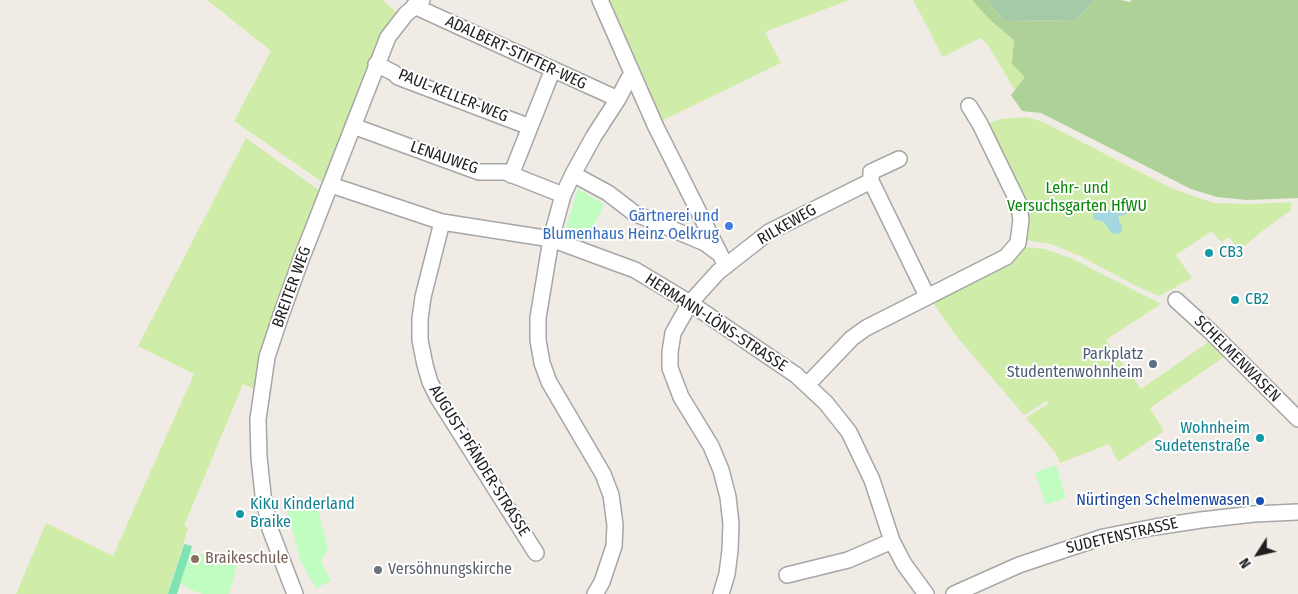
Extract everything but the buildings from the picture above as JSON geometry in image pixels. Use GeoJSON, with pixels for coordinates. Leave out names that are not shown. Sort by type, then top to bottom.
{"type":"FeatureCollection","features":[{"type":"Feature","properties":{"kind":"street"},"geometry":{"type":"LineString","coordinates":[[600,0],[656,127],[723,260]]}},
{"type":"Feature","properties":{"kind":"street","name":"BREITER WEG"},"geometry":{"type":"LineString","coordinates":[[292,589],[270,529],[263,495],[258,419],[264,374],[281,315],[376,64],[388,37],[418,3]]}},
{"type":"Feature","properties":{"kind":"street","name":"ADALBERT-STIFTER-WEG"},"geometry":{"type":"LineString","coordinates":[[418,3],[618,99]]}},
{"type":"Feature","properties":{"kind":"street","name":"PAUL-KELLER-WEG"},"geometry":{"type":"LineString","coordinates":[[376,64],[394,72],[398,77],[530,127]]}},
{"type":"Feature","properties":{"kind":"street"},"geometry":{"type":"LineString","coordinates":[[511,175],[553,69]]}},
{"type":"Feature","properties":{"kind":"street"},"geometry":{"type":"LineString","coordinates":[[595,594],[602,582],[610,560],[615,525],[611,495],[603,474],[549,382],[542,363],[538,340],[538,318],[551,239],[564,195],[594,136],[629,78]]}},
{"type":"Feature","properties":{"kind":"street"},"geometry":{"type":"LineString","coordinates":[[808,384],[852,338],[866,328],[1006,256],[1018,242],[1021,219],[1018,202],[980,124],[969,106]]}},
{"type":"Feature","properties":{"kind":"street","name":"LENAUWEG"},"geometry":{"type":"LineString","coordinates":[[353,126],[479,172],[505,172],[564,195]]}},
{"type":"Feature","properties":{"kind":"street","name":"RILKEWEG"},"geometry":{"type":"LineString","coordinates":[[720,594],[730,550],[731,524],[728,497],[721,470],[710,446],[681,397],[670,368],[673,333],[690,303],[718,272],[723,260],[769,232],[870,181],[871,172],[899,158]]}},
{"type":"Feature","properties":{"kind":"street"},"geometry":{"type":"LineString","coordinates":[[573,174],[608,192],[634,214],[705,243],[723,260]]}},
{"type":"Feature","properties":{"kind":"street"},"geometry":{"type":"LineString","coordinates":[[870,181],[927,296]]}},
{"type":"Feature","properties":{"kind":"street","name":"HERMANN-LÖNS-STRASSE"},"geometry":{"type":"LineString","coordinates":[[331,185],[442,222],[551,239],[635,270],[690,303],[808,384],[849,432],[872,480],[892,541],[904,564],[926,594]]}},
{"type":"Feature","properties":{"kind":"street","name":"AUGUST-PFÄNDER-STRASSE"},"geometry":{"type":"LineString","coordinates":[[442,222],[423,297],[420,319],[420,340],[424,366],[438,398],[536,553]]}},
{"type":"Feature","properties":{"kind":"street","name":"SCHELMENWASEN"},"geometry":{"type":"LineString","coordinates":[[1176,300],[1211,332],[1298,419]]}},
{"type":"Feature","properties":{"kind":"street","name":"SUDETENSTRASSE"},"geometry":{"type":"LineString","coordinates":[[954,594],[1019,565],[1103,537],[1201,520],[1254,514],[1298,512]]}},
{"type":"Feature","properties":{"kind":"street"},"geometry":{"type":"LineString","coordinates":[[787,575],[848,560],[892,541]]}},
{"type":"Feature","properties":{"kind":"green space"},"geometry":{"type":"Polygon","coordinates":[[[207,0],[383,0],[400,16],[325,184],[234,121],[271,51],[207,0]]]}},
{"type":"Feature","properties":{"kind":"green space"},"geometry":{"type":"Polygon","coordinates":[[[604,0],[849,0],[765,32],[781,63],[657,123],[604,0]]]}},
{"type":"Feature","properties":{"kind":"green space"},"geometry":{"type":"Polygon","coordinates":[[[913,0],[972,0],[990,20],[1014,40],[1012,64],[1026,77],[1015,90],[987,44],[980,38],[943,57],[913,0]]]}},
{"type":"Feature","properties":{"kind":"green space"},"geometry":{"type":"Polygon","coordinates":[[[972,0],[987,0],[1004,21],[1076,20],[1094,0],[1121,0],[1129,2],[1132,0],[1298,0],[1298,198],[1247,200],[1217,197],[1191,189],[1041,113],[1022,111],[1011,95],[1025,77],[1012,64],[1014,40],[990,20],[972,0]]]}},
{"type":"Feature","properties":{"kind":"green space"},"geometry":{"type":"Polygon","coordinates":[[[987,0],[1094,0],[1076,20],[1004,21],[987,0]]]}},
{"type":"Feature","properties":{"kind":"green space","name":"Lehr- und Versuchsgarten HfWU"},"geometry":{"type":"Polygon","coordinates":[[[1027,117],[1043,122],[1173,189],[1214,203],[1291,202],[1291,210],[1239,251],[1229,237],[1221,242],[1212,231],[1176,255],[1192,278],[1159,296],[1082,257],[1051,244],[1026,240],[985,125],[1000,119],[1027,117]]]}},
{"type":"Feature","properties":{"kind":"green space"},"geometry":{"type":"Polygon","coordinates":[[[246,138],[323,193],[254,389],[243,384],[184,526],[188,528],[168,594],[16,594],[46,523],[113,556],[194,374],[138,346],[246,138]]]}},
{"type":"Feature","properties":{"kind":"green space"},"geometry":{"type":"Polygon","coordinates":[[[578,189],[604,204],[586,243],[571,239],[565,231],[578,189]]]}},
{"type":"Feature","properties":{"kind":"green space"},"geometry":{"type":"Polygon","coordinates":[[[1021,247],[1045,249],[1073,259],[1161,304],[1106,340],[1141,389],[1210,341],[1224,357],[1150,408],[1164,431],[1118,462],[1109,444],[1060,463],[1055,452],[1026,418],[1048,404],[1047,401],[1024,415],[957,337],[931,300],[1021,247]]]}},
{"type":"Feature","properties":{"kind":"green space"},"geometry":{"type":"Polygon","coordinates":[[[1056,465],[1066,498],[1046,505],[1035,472],[1056,465]]]}},
{"type":"Feature","properties":{"kind":"green space"},"geometry":{"type":"Polygon","coordinates":[[[300,500],[302,510],[318,509],[328,549],[321,561],[331,581],[316,588],[301,562],[285,503],[300,500]]]}},
{"type":"Feature","properties":{"kind":"green space"},"geometry":{"type":"Polygon","coordinates":[[[184,544],[192,546],[177,594],[168,594],[184,544]]]}},
{"type":"Feature","properties":{"kind":"green space"},"geometry":{"type":"Polygon","coordinates":[[[190,551],[237,566],[229,594],[202,594],[185,587],[181,582],[190,551]]]}},
{"type":"Feature","properties":{"kind":"water"},"geometry":{"type":"Polygon","coordinates":[[[1101,201],[1106,203],[1107,210],[1124,209],[1127,212],[1126,215],[1119,216],[1122,231],[1119,234],[1111,233],[1104,222],[1093,219],[1094,206],[1101,201]]]}},
{"type":"Feature","properties":{"kind":"place","name":"Gärtnerei und Blumenhaus Heinz Oelkrug"},"geometry":{"type":"Point","coordinates":[729,226]}},
{"type":"Feature","properties":{"kind":"place","name":"CB3"},"geometry":{"type":"Point","coordinates":[1209,253]}},
{"type":"Feature","properties":{"kind":"place","name":"CB2"},"geometry":{"type":"Point","coordinates":[1235,300]}},
{"type":"Feature","properties":{"kind":"place","name":"Parkplatz Studentenwohnheim"},"geometry":{"type":"Point","coordinates":[1153,364]}},
{"type":"Feature","properties":{"kind":"place","name":"Wohnheim Sudetenstraße"},"geometry":{"type":"Point","coordinates":[1260,438]}},
{"type":"Feature","properties":{"kind":"place","name":"Nürtingen Schelmenwasen"},"geometry":{"type":"Point","coordinates":[1260,501]}},
{"type":"Feature","properties":{"kind":"place","name":"KiKu Kinderland Braike"},"geometry":{"type":"Point","coordinates":[240,514]}},
{"type":"Feature","properties":{"kind":"place","name":"Braikeschule"},"geometry":{"type":"Point","coordinates":[195,559]}},
{"type":"Feature","properties":{"kind":"place","name":"Versöhnungskirche"},"geometry":{"type":"Point","coordinates":[378,570]}}]}
